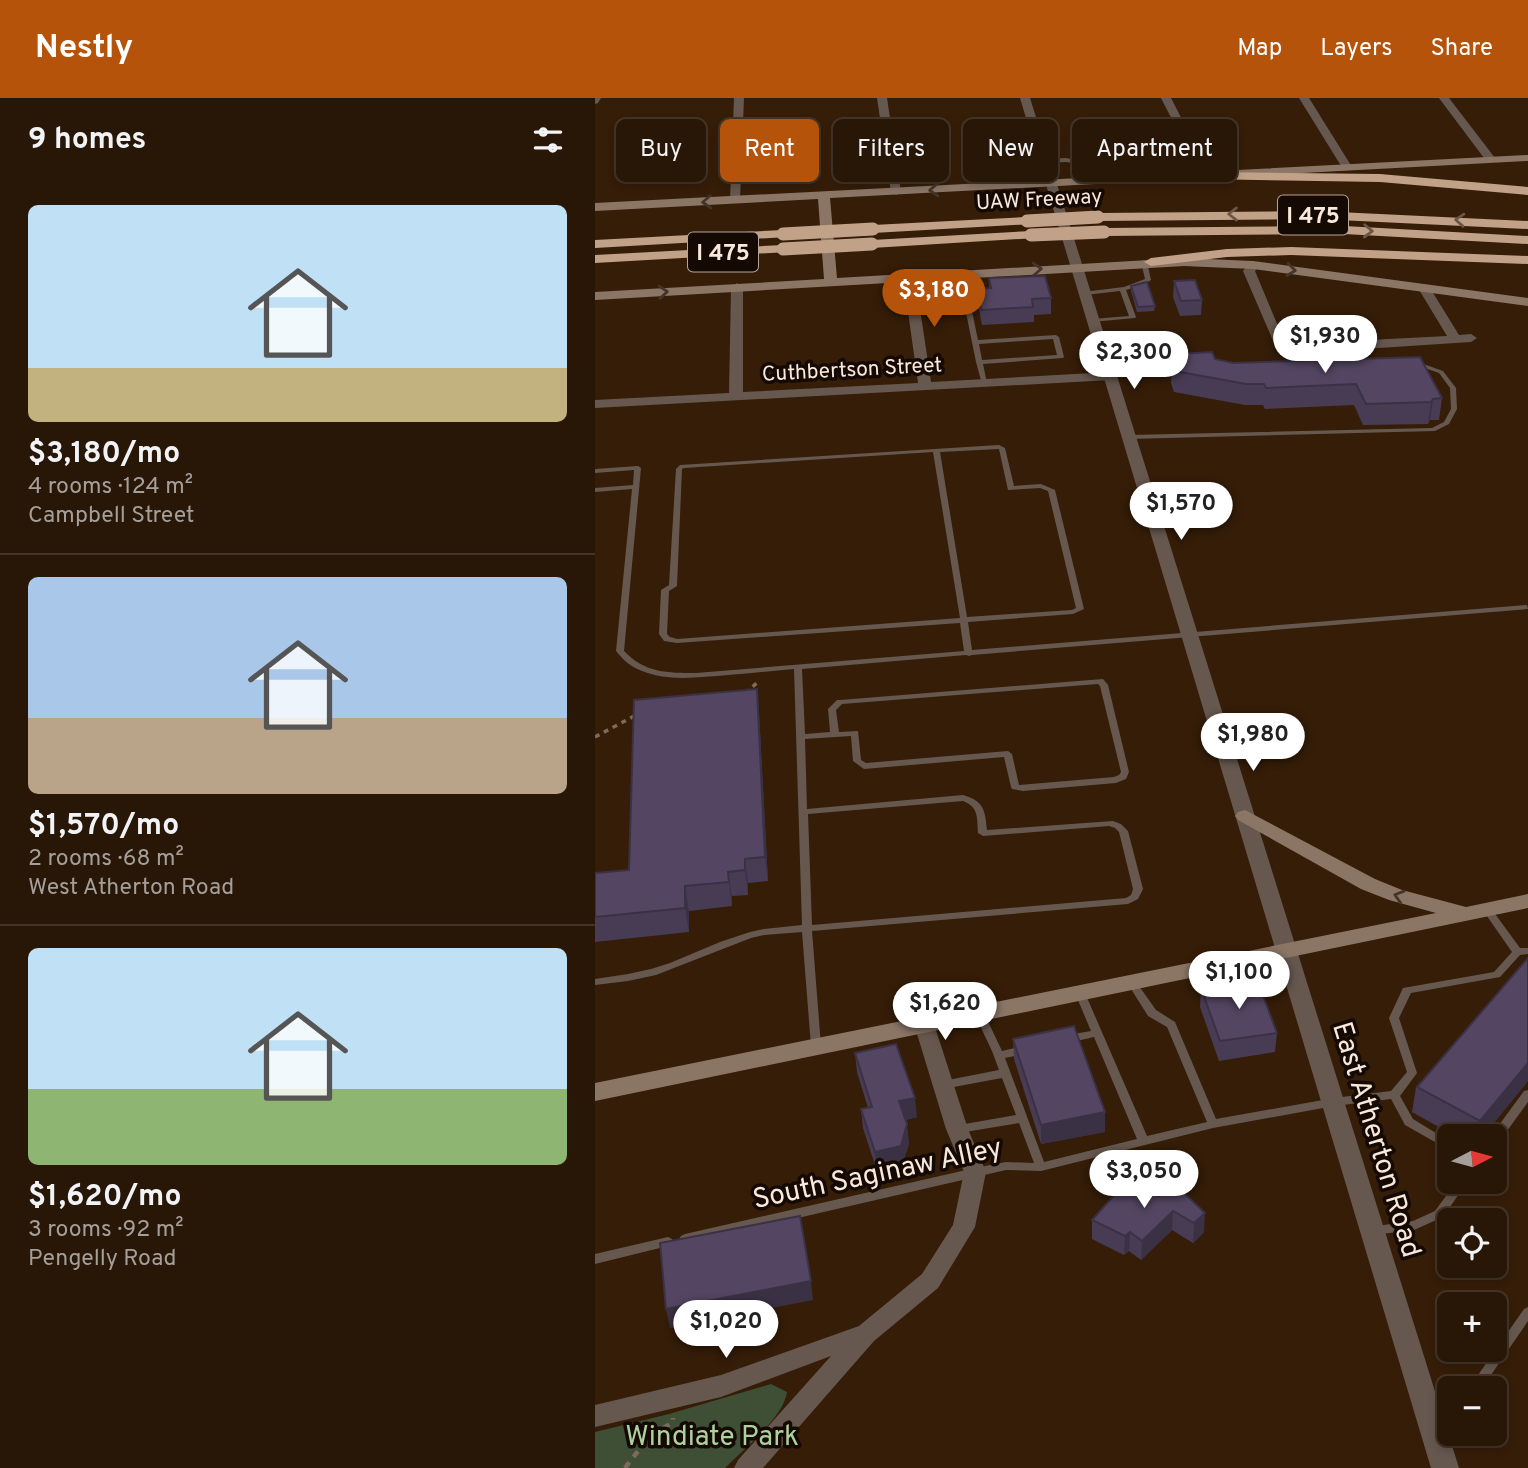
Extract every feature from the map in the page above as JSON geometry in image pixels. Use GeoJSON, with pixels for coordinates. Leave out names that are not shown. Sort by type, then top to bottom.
{"type":"FeatureCollection","features":[{"type":"Feature","properties":{"kind":"highway"},"geometry":{"type":"LineString","coordinates":[[1237,176],[1380,178],[1528,191]]}},
{"type":"Feature","properties":{"kind":"highway","name":"UAW Freeway"},"geometry":{"type":"LineString","coordinates":[[595,260],[783,249],[872,236],[1098,217],[1317,215],[1528,225]]}},
{"type":"Feature","properties":{"kind":"highway","name":"UAW Freeway"},"geometry":{"type":"LineString","coordinates":[[595,243],[783,234],[1031,235],[1308,229],[1528,240]]}},
{"type":"Feature","properties":{"kind":"highway"},"geometry":{"type":"LineString","coordinates":[[1147,262],[1227,253],[1291,251],[1528,260]]}},
{"type":"Feature","properties":{"kind":"main road"},"geometry":{"type":"LineString","coordinates":[[1237,174],[1528,158]]}},
{"type":"Feature","properties":{"kind":"main road"},"geometry":{"type":"LineString","coordinates":[[595,208],[1072,182]]}},
{"type":"Feature","properties":{"kind":"main road"},"geometry":{"type":"LineString","coordinates":[[824,195],[831,281]]}},
{"type":"Feature","properties":{"kind":"main road"},"geometry":{"type":"LineString","coordinates":[[595,296],[1147,262],[1252,265],[1528,302]]}},
{"type":"Feature","properties":{"kind":"main road"},"geometry":{"type":"LineString","coordinates":[[1245,816],[1375,887],[1465,913]]}},
{"type":"Feature","properties":{"kind":"main road"},"geometry":{"type":"LineString","coordinates":[[595,1092],[1528,901]]}},
{"type":"Feature","properties":{"kind":"street"},"geometry":{"type":"LineString","coordinates":[[735,200],[739,98]]}},
{"type":"Feature","properties":{"kind":"street"},"geometry":{"type":"LineString","coordinates":[[882,98],[896,192]]}},
{"type":"Feature","properties":{"kind":"street","name":"East Atherton Road"},"geometry":{"type":"LineString","coordinates":[[1024,98],[1031,119]]}},
{"type":"Feature","properties":{"kind":"street"},"geometry":{"type":"LineString","coordinates":[[1166,98],[1177,119]]}},
{"type":"Feature","properties":{"kind":"street"},"geometry":{"type":"LineString","coordinates":[[1304,98],[1347,167]]}},
{"type":"Feature","properties":{"kind":"street"},"geometry":{"type":"LineString","coordinates":[[1444,98],[1492,160]]}},
{"type":"Feature","properties":{"kind":"street","name":"East Atherton Road"},"geometry":{"type":"LineString","coordinates":[[1051,183],[1373,1230],[1437,1416]]}},
{"type":"Feature","properties":{"kind":"street"},"geometry":{"type":"LineString","coordinates":[[1252,265],[1249,271],[1278,341],[1287,347],[1301,349],[1471,338]]}},
{"type":"Feature","properties":{"kind":"street"},"geometry":{"type":"LineString","coordinates":[[909,276],[925,386]]}},
{"type":"Feature","properties":{"kind":"street"},"geometry":{"type":"LineString","coordinates":[[736,396],[737,287]]}},
{"type":"Feature","properties":{"kind":"street"},"geometry":{"type":"LineString","coordinates":[[1424,288],[1455,339]]}},
{"type":"Feature","properties":{"kind":"street","name":"Cuthbertson Street"},"geometry":{"type":"LineString","coordinates":[[595,404],[1111,376]]}},
{"type":"Feature","properties":{"kind":"street"},"geometry":{"type":"LineString","coordinates":[[747,1468],[866,1334],[930,1281],[964,1227],[975,1172],[957,1129],[924,1024]]}},
{"type":"Feature","properties":{"kind":"street"},"geometry":{"type":"LineString","coordinates":[[595,1416],[721,1386],[866,1334]]}},
{"type":"Feature","properties":{"kind":"street","name":"East Atherton Road"},"geometry":{"type":"LineString","coordinates":[[1444,1446],[1445,1468]]}},
{"type":"Feature","properties":{"kind":"lane"},"geometry":{"type":"LineString","coordinates":[[1085,293],[1123,291],[1148,280],[1147,262]]}},
{"type":"Feature","properties":{"kind":"lane"},"geometry":{"type":"LineString","coordinates":[[961,273],[984,383]]}},
{"type":"Feature","properties":{"kind":"lane"},"geometry":{"type":"LineString","coordinates":[[1093,321],[1133,317],[1123,291]]}},
{"type":"Feature","properties":{"kind":"lane"},"geometry":{"type":"LineString","coordinates":[[975,342],[1056,337],[1061,357],[979,362]]}},
{"type":"Feature","properties":{"kind":"lane"},"geometry":{"type":"LineString","coordinates":[[1129,437],[1433,430],[1447,423],[1454,409],[1453,388],[1441,372],[1425,365],[1404,363]]}},
{"type":"Feature","properties":{"kind":"lane"},"geometry":{"type":"LineString","coordinates":[[1002,448],[1011,488],[1041,486],[1051,490],[1080,609],[1073,612],[677,641],[667,639],[663,634],[666,590],[673,586],[679,468],[936,450],[1002,448]]}},
{"type":"Feature","properties":{"kind":"lane"},"geometry":{"type":"LineString","coordinates":[[936,450],[969,654]]}},
{"type":"Feature","properties":{"kind":"lane"},"geometry":{"type":"LineString","coordinates":[[595,471],[638,468],[620,651],[630,663],[662,675],[1191,637],[1527,607]]}},
{"type":"Feature","properties":{"kind":"lane"},"geometry":{"type":"LineString","coordinates":[[595,490],[636,487]]}},
{"type":"Feature","properties":{"kind":"lane"},"geometry":{"type":"LineString","coordinates":[[798,667],[807,929],[816,1046]]}},
{"type":"Feature","properties":{"kind":"lane"},"geometry":{"type":"LineString","coordinates":[[800,737],[855,733],[857,761],[864,766],[1008,754],[1013,782],[1016,787],[1023,788],[1116,780],[1123,778],[1125,772],[1104,685],[1100,681],[840,702],[832,709],[835,734]]}},
{"type":"Feature","properties":{"kind":"lane"},"geometry":{"type":"LineString","coordinates":[[595,982],[662,970],[737,937],[1128,901],[1135,897],[1138,889],[1123,831],[1118,825],[1110,823],[983,834],[979,805],[974,799],[963,798],[803,812]]}},
{"type":"Feature","properties":{"kind":"lane"},"geometry":{"type":"LineString","coordinates":[[1437,1139],[1409,1122],[1394,1095],[1412,1073],[1394,1018],[1407,990],[1497,975],[1523,952],[1487,909]]}},
{"type":"Feature","properties":{"kind":"lane"},"geometry":{"type":"LineString","coordinates":[[1131,981],[1152,1013],[1171,1025],[1213,1125]]}},
{"type":"Feature","properties":{"kind":"lane"},"geometry":{"type":"LineString","coordinates":[[1080,993],[1144,1142]]}},
{"type":"Feature","properties":{"kind":"lane"},"geometry":{"type":"LineString","coordinates":[[979,1013],[999,1055],[1041,1167]]}},
{"type":"Feature","properties":{"kind":"lane"},"geometry":{"type":"LineString","coordinates":[[1060,1041],[1097,1033]]}},
{"type":"Feature","properties":{"kind":"lane"},"geometry":{"type":"LineString","coordinates":[[999,1055],[1036,1047]]}},
{"type":"Feature","properties":{"kind":"lane"},"geometry":{"type":"LineString","coordinates":[[943,1085],[1006,1073]]}},
{"type":"Feature","properties":{"kind":"lane"},"geometry":{"type":"LineString","coordinates":[[1506,1124],[1528,1094]]}},
{"type":"Feature","properties":{"kind":"lane","name":"South Saginaw Alley"},"geometry":{"type":"LineString","coordinates":[[595,1259],[975,1172],[1006,1166],[1041,1167],[1213,1125],[1334,1102],[1394,1095]]}},
{"type":"Feature","properties":{"kind":"lane"},"geometry":{"type":"LineString","coordinates":[[957,1129],[1023,1118]]}},
{"type":"Feature","properties":{"kind":"lane"},"geometry":{"type":"LineString","coordinates":[[1373,1230],[1414,1225],[1439,1214],[1454,1194]]}},
{"type":"Feature","properties":{"kind":"lane"},"geometry":{"type":"LineString","coordinates":[[1483,1376],[1528,1312]]}},
{"type":"Feature","properties":{"kind":"path"},"geometry":{"type":"LineString","coordinates":[[736,700],[763,677]]}},
{"type":"Feature","properties":{"kind":"path"},"geometry":{"type":"LineString","coordinates":[[595,737],[642,712]]}},
{"type":"Feature","properties":{"kind":"path"},"geometry":{"type":"LineString","coordinates":[[625,1468],[649,1437],[673,1422],[673,1413]]}},
{"type":"Feature","properties":{"kind":"green space","name":"Windiate Park"},"geometry":{"type":"Polygon","coordinates":[[[771,1384],[787,1392],[779,1412],[762,1433],[725,1468],[595,1468],[595,1432],[669,1414],[771,1384]]]}},
{"type":"Feature","properties":{"kind":"building"},"geometry":{"type":"Polygon","coordinates":[[[1045,276],[1051,298],[1032,299],[1033,307],[981,310],[977,289],[991,288],[989,278],[1045,276]]]}},
{"type":"Feature","properties":{"kind":"building"},"geometry":{"type":"Polygon","coordinates":[[[1195,280],[1202,300],[1181,301],[1174,281],[1195,280]]]}},
{"type":"Feature","properties":{"kind":"building"},"geometry":{"type":"Polygon","coordinates":[[[1147,282],[1155,306],[1138,307],[1131,286],[1147,282]]]}},
{"type":"Feature","properties":{"kind":"building"},"geometry":{"type":"Polygon","coordinates":[[[1212,352],[1215,359],[1233,363],[1420,357],[1442,398],[1433,399],[1431,402],[1366,404],[1356,384],[1266,388],[1264,384],[1246,384],[1175,371],[1172,362],[1178,354],[1212,352]]]}},
{"type":"Feature","properties":{"kind":"building"},"geometry":{"type":"Polygon","coordinates":[[[757,689],[765,857],[745,859],[745,870],[728,872],[729,882],[685,886],[685,908],[595,917],[595,873],[629,870],[634,700],[757,689]]]}},
{"type":"Feature","properties":{"kind":"building"},"geometry":{"type":"Polygon","coordinates":[[[1528,958],[1528,1063],[1480,1121],[1417,1087],[1528,958]]]}},
{"type":"Feature","properties":{"kind":"building"},"geometry":{"type":"Polygon","coordinates":[[[1257,980],[1277,1033],[1220,1041],[1201,988],[1257,980]]]}},
{"type":"Feature","properties":{"kind":"building"},"geometry":{"type":"Polygon","coordinates":[[[1074,1026],[1105,1112],[1041,1125],[1013,1039],[1074,1026]]]}},
{"type":"Feature","properties":{"kind":"building"},"geometry":{"type":"Polygon","coordinates":[[[896,1044],[915,1098],[899,1101],[907,1124],[901,1146],[875,1152],[861,1109],[872,1107],[855,1053],[896,1044]]]}},
{"type":"Feature","properties":{"kind":"building"},"geometry":{"type":"Polygon","coordinates":[[[1127,1181],[1158,1196],[1181,1190],[1205,1213],[1194,1223],[1173,1211],[1142,1241],[1130,1232],[1125,1236],[1092,1220],[1127,1181]]]}},
{"type":"Feature","properties":{"kind":"building"},"geometry":{"type":"Polygon","coordinates":[[[800,1216],[811,1281],[666,1309],[660,1243],[800,1216]]]}}]}
